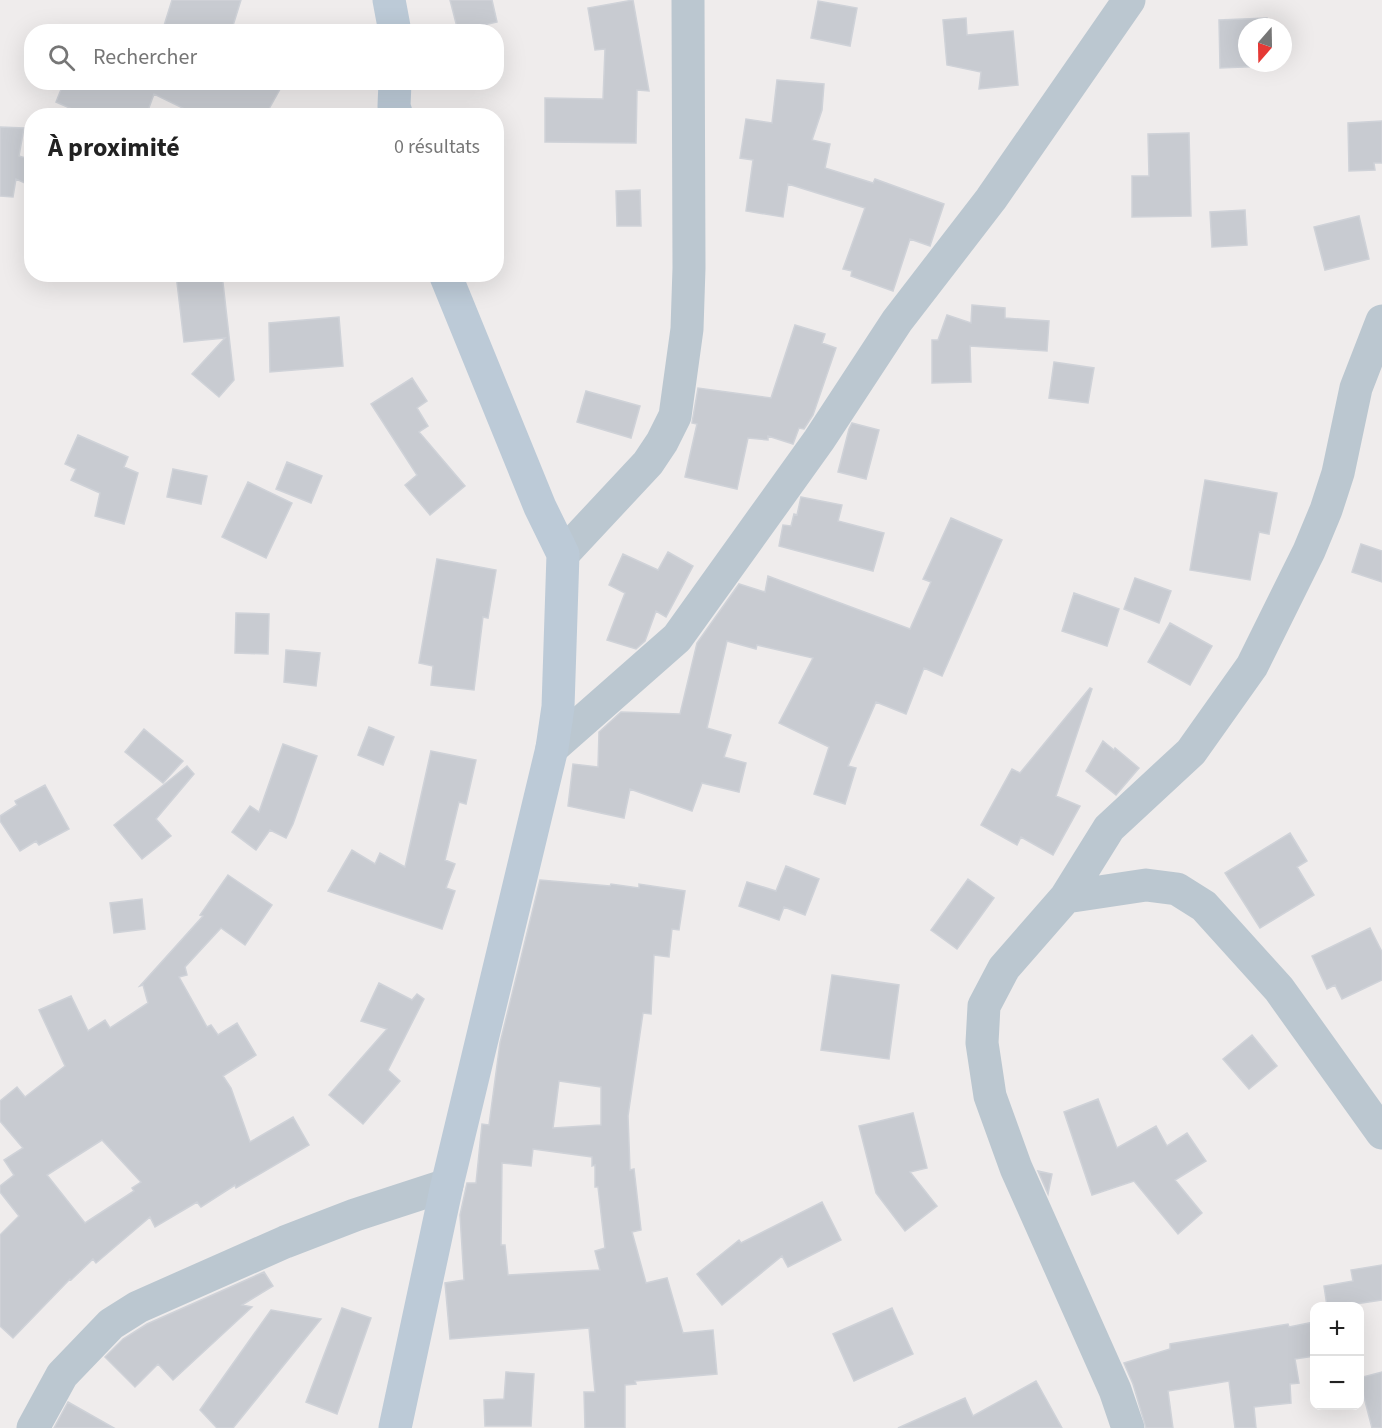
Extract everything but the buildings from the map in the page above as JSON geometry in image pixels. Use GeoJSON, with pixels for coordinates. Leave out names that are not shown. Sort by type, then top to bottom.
{"type":"FeatureCollection","features":[{"type":"Feature","properties":{"kind":"main road"},"geometry":{"type":"LineString","coordinates":[[389,0],[394,24]]}},
{"type":"Feature","properties":{"kind":"main road"},"geometry":{"type":"LineString","coordinates":[[395,90],[395,108]]}},
{"type":"Feature","properties":{"kind":"main road"},"geometry":{"type":"LineString","coordinates":[[394,1428],[447,1185],[552,748],[558,706],[563,554],[540,507],[447,282]]}},
{"type":"Feature","properties":{"kind":"street"},"geometry":{"type":"LineString","coordinates":[[563,554],[648,463],[675,416],[687,329],[688,0]]}},
{"type":"Feature","properties":{"kind":"street"},"geometry":{"type":"LineString","coordinates":[[552,748],[677,638],[819,440],[877,350],[991,200],[1129,0]]}},
{"type":"Feature","properties":{"kind":"street"},"geometry":{"type":"LineString","coordinates":[[1128,1428],[1115,1390],[1016,1168],[990,1096],[982,1043],[984,1006],[1004,968],[1066,897],[1109,828],[1191,752],[1252,666],[1309,551],[1326,510],[1338,473],[1356,388],[1382,321]]}},
{"type":"Feature","properties":{"kind":"street"},"geometry":{"type":"LineString","coordinates":[[1066,897],[1146,885],[1177,889],[1204,906],[1279,989],[1382,1133]]}},
{"type":"Feature","properties":{"kind":"street"},"geometry":{"type":"LineString","coordinates":[[33,1428],[62,1375],[111,1324],[138,1307],[285,1242],[355,1215],[447,1185]]}}]}
